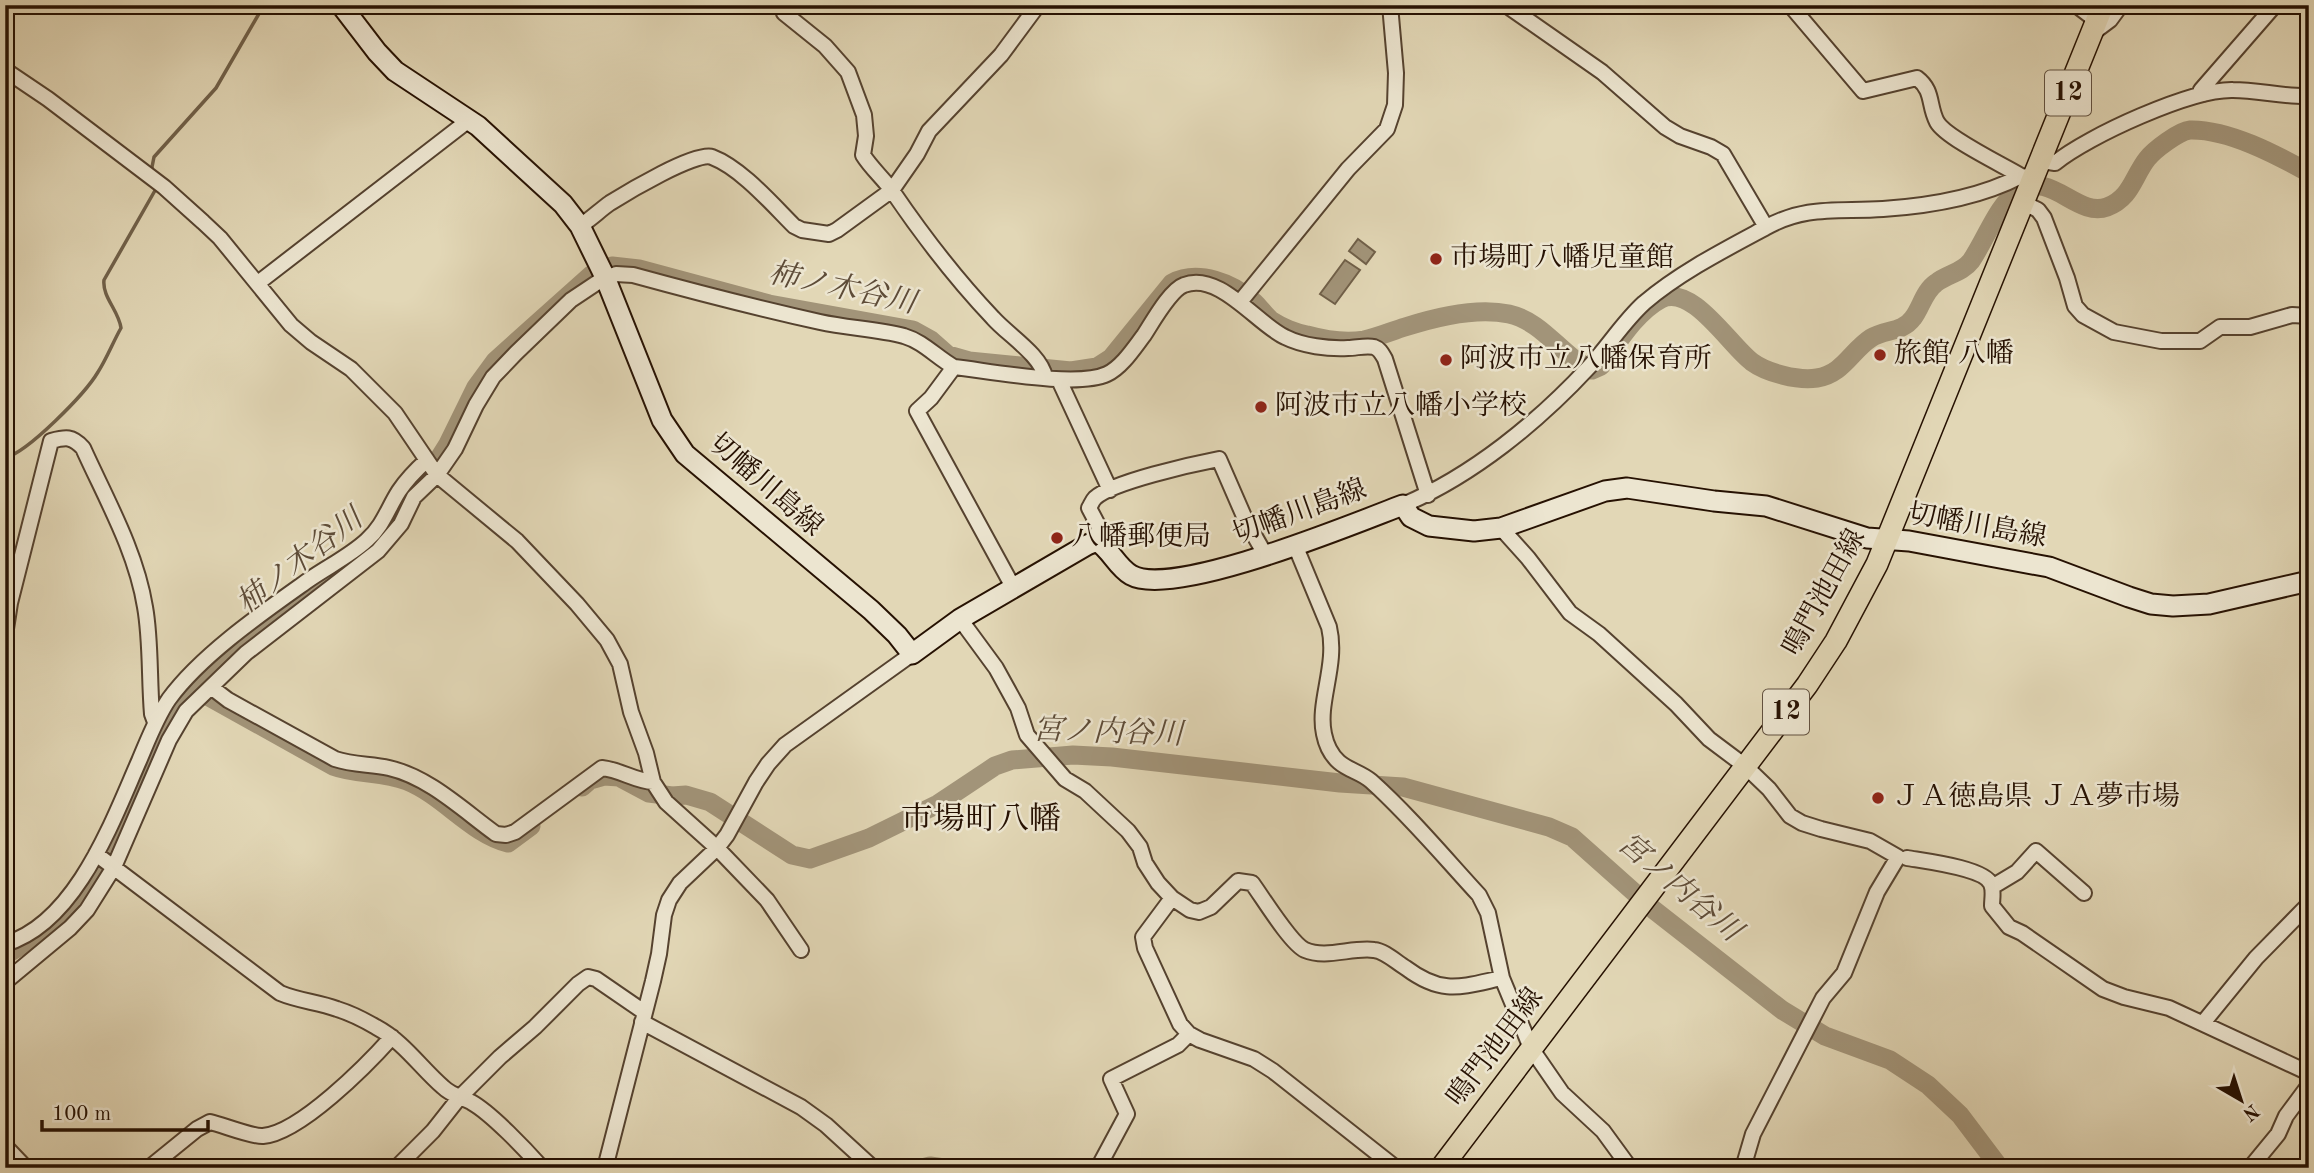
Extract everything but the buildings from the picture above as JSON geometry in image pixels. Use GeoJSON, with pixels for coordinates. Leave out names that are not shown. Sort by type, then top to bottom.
{"type":"FeatureCollection","features":[{"type":"Feature","properties":{"kind":"main road","name":"切幡川島線"},"geometry":{"type":"LineString","coordinates":[[341,5],[395,71],[469,120],[505,148],[563,204],[580,226],[603,272],[662,420],[685,454],[871,610],[912,654]]}},
{"type":"Feature","properties":{"kind":"main road","name":"鳴門池田線"},"geometry":{"type":"LineString","coordinates":[[1441,1168],[1807,685],[1836,641],[1877,564],[2098,20]]}},
{"type":"Feature","properties":{"kind":"main road","name":"切幡川島線"},"geometry":{"type":"LineString","coordinates":[[1097,541],[1107,547],[1132,576],[1152,580],[1210,572],[1266,556],[1403,505],[1411,517],[1429,526],[1475,531],[1501,528],[1605,491],[1627,488],[1766,506],[1857,535],[1909,541],[2049,567],[2151,604],[2209,604],[2309,581]]}},
{"type":"Feature","properties":{"kind":"main road"},"geometry":{"type":"LineString","coordinates":[[912,654],[960,619],[1097,541]]}},
{"type":"Feature","properties":{"kind":"street"},"geometry":{"type":"LineString","coordinates":[[785,5],[783,13],[825,46],[848,72],[864,115],[866,136],[863,155],[892,190],[909,219],[992,317],[1048,374],[1110,490]]}},
{"type":"Feature","properties":{"kind":"street"},"geometry":{"type":"LineString","coordinates":[[580,226],[609,204],[681,163],[711,156],[746,179],[794,226],[802,230],[829,234],[892,190],[929,131],[1001,55],[1038,5]]}},
{"type":"Feature","properties":{"kind":"street"},"geometry":{"type":"LineString","coordinates":[[1240,302],[1348,169],[1387,129],[1395,106],[1396,84],[1390,5]]}},
{"type":"Feature","properties":{"kind":"street"},"geometry":{"type":"LineString","coordinates":[[1506,5],[1602,72],[1665,127],[1723,154],[1766,227]]}},
{"type":"Feature","properties":{"kind":"street"},"geometry":{"type":"LineString","coordinates":[[1790,5],[1863,91],[1917,78],[1927,86],[1937,122],[1948,133],[2030,182],[2075,306],[2083,315],[2114,332],[2161,341],[2200,341],[2211,336],[2220,327],[2250,327],[2292,315],[2309,316]]}},
{"type":"Feature","properties":{"kind":"street"},"geometry":{"type":"LineString","coordinates":[[2076,5],[2098,20],[2110,20],[2121,5]]}},
{"type":"Feature","properties":{"kind":"street"},"geometry":{"type":"LineString","coordinates":[[2204,94],[2201,90],[2275,5]]}},
{"type":"Feature","properties":{"kind":"street"},"geometry":{"type":"LineString","coordinates":[[5,70],[48,99],[164,187],[220,238],[291,325],[351,369],[395,413],[432,467],[517,541],[607,640],[620,664],[631,712],[655,785],[666,802],[717,848],[766,900],[801,950]]}},
{"type":"Feature","properties":{"kind":"street"},"geometry":{"type":"LineString","coordinates":[[1403,505],[1428,495],[1522,431],[1597,358],[1643,304],[1671,282],[1784,218],[1807,211],[1885,209],[1963,196],[2010,182],[2030,182],[2071,149],[2113,128],[2204,94],[2232,90],[2309,96]]}},
{"type":"Feature","properties":{"kind":"street"},"geometry":{"type":"LineString","coordinates":[[258,283],[469,120]]}},
{"type":"Feature","properties":{"kind":"street"},"geometry":{"type":"LineString","coordinates":[[5,944],[13,942],[43,923],[105,860],[109,830],[155,722],[169,699],[209,679],[246,653],[378,551],[401,524],[432,467],[455,449],[475,405],[493,377],[603,272],[633,275],[752,307],[904,337],[923,344],[939,359],[954,367],[1048,374],[1084,380],[1108,374],[1120,364],[1173,293],[1184,285],[1198,284],[1219,290],[1240,302],[1260,321],[1285,337],[1312,345],[1378,348],[1385,359],[1428,495]]}},
{"type":"Feature","properties":{"kind":"street"},"geometry":{"type":"LineString","coordinates":[[954,367],[931,398],[917,411],[1013,587]]}},
{"type":"Feature","properties":{"kind":"street"},"geometry":{"type":"LineString","coordinates":[[5,635],[10,603],[51,441],[66,437],[76,440],[83,448],[130,552],[141,587],[146,608],[152,713],[155,722]]}},
{"type":"Feature","properties":{"kind":"street"},"geometry":{"type":"LineString","coordinates":[[1097,541],[1099,527],[1089,508],[1095,498],[1110,490],[1161,473],[1219,459],[1246,521],[1266,556]]}},
{"type":"Feature","properties":{"kind":"street"},"geometry":{"type":"LineString","coordinates":[[5,982],[70,928],[87,910],[105,860],[169,740],[209,679],[311,578],[366,541],[383,522],[398,492],[413,472],[432,467]]}},
{"type":"Feature","properties":{"kind":"street"},"geometry":{"type":"LineString","coordinates":[[1501,528],[1570,613],[1599,634],[1676,704],[1709,739],[1745,766],[1769,789],[1790,816],[1802,823],[1870,841],[1898,856],[1877,892],[1844,972],[1823,998],[1753,1134],[1743,1168]]}},
{"type":"Feature","properties":{"kind":"street"},"geometry":{"type":"LineString","coordinates":[[1295,545],[1332,640],[1333,652],[1323,732],[1329,750],[1339,762],[1371,781],[1479,895],[1488,913],[1502,978],[1531,1048],[1562,1093],[1602,1131],[1630,1168]]}},
{"type":"Feature","properties":{"kind":"street"},"geometry":{"type":"LineString","coordinates":[[960,619],[996,668],[1018,708],[1027,735],[1065,779],[1086,791],[1128,831],[1140,847],[1145,863],[1158,883],[1172,898],[1190,910],[1199,912],[1211,906],[1238,881],[1252,883],[1303,950],[1320,953],[1378,950],[1423,981],[1444,987],[1467,986],[1502,978]]}},
{"type":"Feature","properties":{"kind":"street"},"geometry":{"type":"LineString","coordinates":[[605,1168],[656,972],[664,915],[669,900],[680,883],[717,848],[756,782],[785,745],[912,654]]}},
{"type":"Feature","properties":{"kind":"street"},"geometry":{"type":"LineString","coordinates":[[209,679],[228,700],[335,759],[352,764],[390,768],[418,779],[496,834],[515,832],[602,768],[617,769],[655,785]]}},
{"type":"Feature","properties":{"kind":"street"},"geometry":{"type":"LineString","coordinates":[[1992,887],[2003,883],[2017,872],[2036,851],[2084,893]]}},
{"type":"Feature","properties":{"kind":"street"},"geometry":{"type":"LineString","coordinates":[[1907,858],[1939,863],[1983,875],[1990,880],[1992,906],[2009,927],[2022,933],[2103,989],[2169,1009],[2309,1073]]}},
{"type":"Feature","properties":{"kind":"street"},"geometry":{"type":"LineString","coordinates":[[105,860],[280,993],[337,1009],[377,1027],[392,1037],[407,1048],[444,1088],[471,1102],[542,1168]]}},
{"type":"Feature","properties":{"kind":"street"},"geometry":{"type":"LineString","coordinates":[[1172,898],[1143,937],[1180,1024],[1189,1034],[1200,1040],[1254,1059],[1273,1071],[1396,1168]]}},
{"type":"Feature","properties":{"kind":"street"},"geometry":{"type":"LineString","coordinates":[[2203,1023],[2256,958],[2309,904]]}},
{"type":"Feature","properties":{"kind":"street"},"geometry":{"type":"LineString","coordinates":[[396,1168],[433,1131],[459,1098],[588,977],[596,979],[643,1017],[801,1107],[826,1125],[873,1168]]}},
{"type":"Feature","properties":{"kind":"street"},"geometry":{"type":"LineString","coordinates":[[1098,1168],[1127,1114],[1111,1079],[1178,1045],[1189,1034]]}},
{"type":"Feature","properties":{"kind":"street"},"geometry":{"type":"LineString","coordinates":[[149,1168],[209,1122],[262,1136],[287,1129],[354,1079],[392,1037]]}},
{"type":"Feature","properties":{"kind":"street"},"geometry":{"type":"LineString","coordinates":[[2250,1168],[2278,1134],[2286,1116],[2309,1085]]}},
{"type":"Feature","properties":{"kind":"street"},"geometry":{"type":"LineString","coordinates":[[5,1146],[26,1168]]}},
{"type":"Feature","properties":{"kind":"shaded area"},"geometry":{"type":"Polygon","coordinates":[[[1358,239],[1375,252],[1366,264],[1349,251],[1358,239]]]}},
{"type":"Feature","properties":{"kind":"shaded area"},"geometry":{"type":"Polygon","coordinates":[[[1345,260],[1360,270],[1335,304],[1320,294],[1345,260]]]}},
{"type":"Feature","properties":{"kind":"waterway"},"geometry":{"type":"LineString","coordinates":[[153,172],[154,157],[216,88],[264,5]]}},
{"type":"Feature","properties":{"kind":"waterway","name":"柿ノ木谷川"},"geometry":{"type":"LineString","coordinates":[[5,955],[47,931],[80,898],[113,841],[170,714],[222,660],[299,599],[373,547],[391,527],[405,494],[438,460],[476,387],[495,361],[591,275],[612,266],[639,269],[769,304],[913,330],[931,340],[948,355],[969,361],[1071,371],[1097,367],[1111,358],[1172,283],[1193,277],[1215,280],[1236,289],[1254,302],[1272,321],[1284,328],[1336,340],[1364,340],[1417,323],[1457,314],[1509,314],[1532,324],[1592,370],[1601,366],[1643,312],[1661,299],[1673,296],[1698,308],[1758,366],[1783,375],[1809,379],[1834,372],[1871,338],[1909,323],[1932,286],[1971,261],[2004,205],[2018,191],[2030,186],[2042,186],[2085,206],[2096,209],[2107,207],[2127,193],[2142,166],[2155,151],[2173,137],[2190,130],[2236,138],[2309,173]]}},
{"type":"Feature","properties":{"kind":"waterway"},"geometry":{"type":"LineString","coordinates":[[5,458],[27,445],[55,421],[81,394],[101,367],[121,328],[106,292],[104,280],[157,187]]}},
{"type":"Feature","properties":{"kind":"waterway","name":"宮ノ内谷川"},"geometry":{"type":"LineString","coordinates":[[193,688],[333,766],[407,781],[494,838],[508,843],[531,826]]}},
{"type":"Feature","properties":{"kind":"waterway","name":"宮ノ内谷川"},"geometry":{"type":"LineString","coordinates":[[582,787],[590,780],[604,776],[619,777],[649,793],[686,795],[710,802],[792,855],[810,859],[869,838],[938,804],[995,766],[1012,760],[1073,755],[1112,757],[1340,783],[1403,787],[1549,827],[1572,837],[1654,910],[1782,1010],[1825,1036],[1890,1060],[1928,1085],[1960,1115],[2000,1168]]}},
{"type":"Feature","properties":{"kind":"waterway"},"geometry":{"type":"LineString","coordinates":[[922,1168],[944,1168]]}},
{"type":"Feature","properties":{"kind":"place","name":"市場町八幡児童館"},"geometry":{"type":"Point","coordinates":[1436,259]}},
{"type":"Feature","properties":{"kind":"place","name":"旅館 八幡"},"geometry":{"type":"Point","coordinates":[1880,355]}},
{"type":"Feature","properties":{"kind":"place","name":"阿波市立八幡保育所"},"geometry":{"type":"Point","coordinates":[1446,360]}},
{"type":"Feature","properties":{"kind":"place","name":"阿波市立八幡小学校"},"geometry":{"type":"Point","coordinates":[1261,407]}},
{"type":"Feature","properties":{"kind":"place","name":"八幡郵便局"},"geometry":{"type":"Point","coordinates":[1057,538]}},
{"type":"Feature","properties":{"kind":"place","name":"ＪＡ徳島県 ＪＡ夢市場"},"geometry":{"type":"Point","coordinates":[1878,798]}},
{"type":"Feature","properties":{"kind":"district","name":"市場町八幡"},"geometry":{"type":"Point","coordinates":[981,821]}}]}
